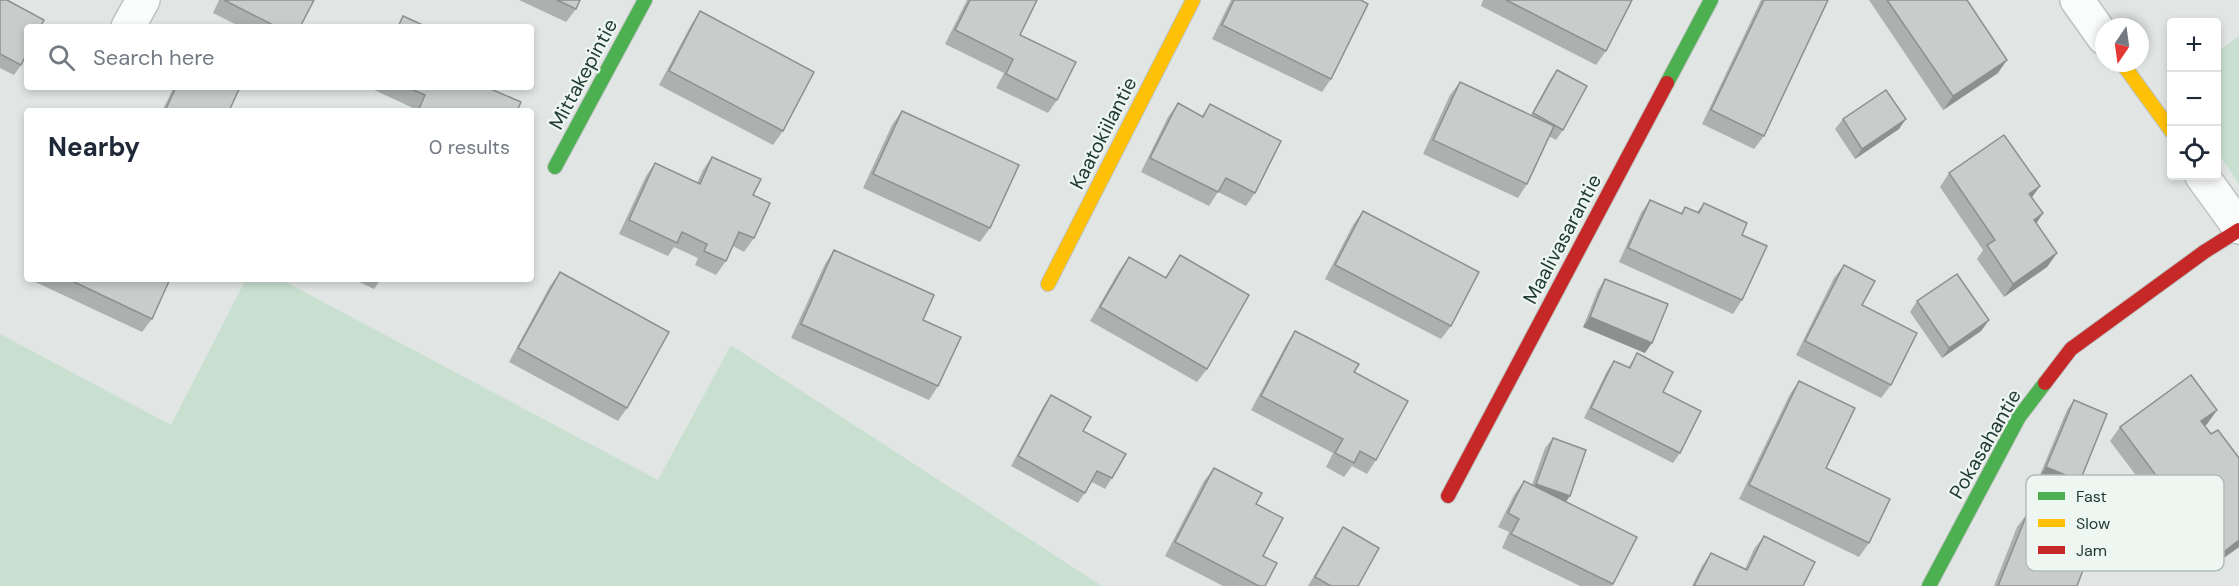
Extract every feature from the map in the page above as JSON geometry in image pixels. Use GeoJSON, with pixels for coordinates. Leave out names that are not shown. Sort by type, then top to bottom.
{"type":"FeatureCollection","features":[{"type":"Feature","properties":{"kind":"street"},"geometry":{"type":"LineString","coordinates":[[130,24],[143,0]]}},
{"type":"Feature","properties":{"kind":"street","name":"Mittakepintie"},"geometry":{"type":"LineString","coordinates":[[555,167],[645,0]]}},
{"type":"Feature","properties":{"kind":"street","name":"Kaatokiilantie"},"geometry":{"type":"LineString","coordinates":[[1048,284],[1193,0]]}},
{"type":"Feature","properties":{"kind":"street","name":"Maalivasarantie"},"geometry":{"type":"LineString","coordinates":[[1448,496],[1711,0]]}},
{"type":"Feature","properties":{"kind":"street"},"geometry":{"type":"LineString","coordinates":[[2077,0],[2095,25]]}},
{"type":"Feature","properties":{"kind":"street"},"geometry":{"type":"LineString","coordinates":[[2129,72],[2168,126]]}},
{"type":"Feature","properties":{"kind":"street"},"geometry":{"type":"LineString","coordinates":[[2205,180],[2239,229]]}},
{"type":"Feature","properties":{"kind":"street","name":"Pokasahantie"},"geometry":{"type":"LineString","coordinates":[[1929,586],[2019,417],[2071,349],[2239,229]]}},
{"type":"Feature","properties":{"kind":"green space"},"geometry":{"type":"Polygon","coordinates":[[[2239,36],[2239,184],[2221,157],[2221,49],[2239,36]]]}},
{"type":"Feature","properties":{"kind":"green space"},"geometry":{"type":"Polygon","coordinates":[[[244,282],[286,282],[658,480],[731,345],[1102,586],[0,586],[0,334],[171,425],[244,282]]]}},
{"type":"Feature","properties":{"kind":"building"},"geometry":{"type":"Polygon","coordinates":[[[0,0],[7,0],[44,20],[42,24],[24,24],[24,59],[21,65],[0,54],[0,0]]]}},
{"type":"Feature","properties":{"kind":"building"},"geometry":{"type":"Polygon","coordinates":[[[224,0],[314,0],[302,24],[271,24],[224,0]]]}},
{"type":"Feature","properties":{"kind":"building"},"geometry":{"type":"Polygon","coordinates":[[[557,0],[580,0],[576,9],[557,0]]]}},
{"type":"Feature","properties":{"kind":"building"},"geometry":{"type":"Polygon","coordinates":[[[970,0],[1037,0],[1020,35],[1076,62],[1057,100],[1006,74],[1013,59],[955,30],[970,0]]]}},
{"type":"Feature","properties":{"kind":"building"},"geometry":{"type":"Polygon","coordinates":[[[1234,0],[1361,0],[1368,4],[1331,79],[1222,25],[1234,0]]]}},
{"type":"Feature","properties":{"kind":"building"},"geometry":{"type":"Polygon","coordinates":[[[1506,0],[1632,0],[1606,51],[1506,0]]]}},
{"type":"Feature","properties":{"kind":"building"},"geometry":{"type":"Polygon","coordinates":[[[1764,0],[1828,0],[1764,136],[1711,110],[1764,0]]]}},
{"type":"Feature","properties":{"kind":"building"},"geometry":{"type":"Polygon","coordinates":[[[1887,0],[1967,0],[2007,60],[1953,96],[1887,0]]]}},
{"type":"Feature","properties":{"kind":"building"},"geometry":{"type":"Polygon","coordinates":[[[700,11],[814,72],[783,131],[669,71],[700,11]]]}},
{"type":"Feature","properties":{"kind":"building"},"geometry":{"type":"Polygon","coordinates":[[[403,16],[420,24],[399,24],[403,16]]]}},
{"type":"Feature","properties":{"kind":"building"},"geometry":{"type":"Polygon","coordinates":[[[1557,70],[1587,86],[1563,130],[1533,113],[1557,70]]]}},
{"type":"Feature","properties":{"kind":"building"},"geometry":{"type":"Polygon","coordinates":[[[1460,82],[1554,126],[1527,184],[1433,140],[1460,82]]]}},
{"type":"Feature","properties":{"kind":"building"},"geometry":{"type":"Polygon","coordinates":[[[175,90],[239,90],[230,108],[166,108],[175,90]]]}},
{"type":"Feature","properties":{"kind":"building"},"geometry":{"type":"Polygon","coordinates":[[[413,90],[493,90],[521,102],[518,108],[419,108],[425,95],[413,90]]]}},
{"type":"Feature","properties":{"kind":"building"},"geometry":{"type":"Polygon","coordinates":[[[1886,90],[1906,119],[1862,149],[1843,119],[1886,90]]]}},
{"type":"Feature","properties":{"kind":"building"},"geometry":{"type":"Polygon","coordinates":[[[1178,103],[1203,117],[1210,104],[1281,141],[1255,193],[1226,178],[1218,192],[1150,158],[1178,103]]]}},
{"type":"Feature","properties":{"kind":"building"},"geometry":{"type":"Polygon","coordinates":[[[902,111],[1019,165],[990,228],[873,174],[902,111]]]}},
{"type":"Feature","properties":{"kind":"building"},"geometry":{"type":"Polygon","coordinates":[[[2004,135],[2040,186],[2029,194],[2043,213],[2034,220],[2057,253],[2013,284],[1987,245],[1995,240],[1949,173],[2004,135]]]}},
{"type":"Feature","properties":{"kind":"building"},"geometry":{"type":"Polygon","coordinates":[[[712,157],[761,179],[753,195],[770,203],[754,238],[739,232],[726,261],[704,251],[707,244],[682,232],[677,243],[629,220],[655,163],[700,184],[712,157]]]}},
{"type":"Feature","properties":{"kind":"building"},"geometry":{"type":"Polygon","coordinates":[[[1650,200],[1682,214],[1685,207],[1699,213],[1704,203],[1747,223],[1742,235],[1767,246],[1742,300],[1628,248],[1650,200]]]}},
{"type":"Feature","properties":{"kind":"building"},"geometry":{"type":"Polygon","coordinates":[[[1363,211],[1479,272],[1451,326],[1335,265],[1363,211]]]}},
{"type":"Feature","properties":{"kind":"building"},"geometry":{"type":"Polygon","coordinates":[[[834,250],[934,295],[923,320],[961,337],[938,386],[801,324],[834,250]]]}},
{"type":"Feature","properties":{"kind":"building"},"geometry":{"type":"Polygon","coordinates":[[[1180,255],[1249,295],[1207,369],[1100,307],[1129,257],[1166,278],[1180,255]]]}},
{"type":"Feature","properties":{"kind":"building"},"geometry":{"type":"Polygon","coordinates":[[[1844,265],[1875,281],[1862,305],[1917,333],[1891,385],[1805,341],[1844,265]]]}},
{"type":"Feature","properties":{"kind":"building"},"geometry":{"type":"Polygon","coordinates":[[[560,272],[669,332],[627,408],[518,348],[560,272]]]}},
{"type":"Feature","properties":{"kind":"building"},"geometry":{"type":"Polygon","coordinates":[[[1957,274],[1989,320],[1949,348],[1917,301],[1957,274]]]}},
{"type":"Feature","properties":{"kind":"building"},"geometry":{"type":"Polygon","coordinates":[[[1605,279],[1668,304],[1652,343],[1590,317],[1605,279]]]}},
{"type":"Feature","properties":{"kind":"building"},"geometry":{"type":"Polygon","coordinates":[[[74,282],[169,282],[152,319],[74,282]]]}},
{"type":"Feature","properties":{"kind":"building"},"geometry":{"type":"Polygon","coordinates":[[[1295,331],[1359,364],[1354,372],[1408,401],[1376,460],[1360,451],[1354,463],[1335,453],[1343,439],[1261,396],[1295,331]]]}},
{"type":"Feature","properties":{"kind":"building"},"geometry":{"type":"Polygon","coordinates":[[[1637,353],[1673,372],[1663,392],[1701,411],[1680,453],[1591,408],[1614,361],[1630,368],[1637,353]]]}},
{"type":"Feature","properties":{"kind":"building"},"geometry":{"type":"Polygon","coordinates":[[[2191,375],[2217,410],[2201,421],[2211,434],[2218,430],[2239,458],[2239,540],[2224,552],[2224,475],[2156,475],[2120,427],[2191,375]]]}},
{"type":"Feature","properties":{"kind":"building"},"geometry":{"type":"Polygon","coordinates":[[[1799,381],[1855,408],[1826,468],[1890,499],[1869,543],[1749,485],[1799,381]]]}},
{"type":"Feature","properties":{"kind":"building"},"geometry":{"type":"Polygon","coordinates":[[[1051,395],[1091,417],[1083,431],[1126,454],[1112,478],[1097,471],[1085,493],[1018,456],[1051,395]]]}},
{"type":"Feature","properties":{"kind":"building"},"geometry":{"type":"Polygon","coordinates":[[[2074,400],[2107,414],[2082,475],[2065,475],[2046,467],[2074,400]]]}},
{"type":"Feature","properties":{"kind":"building"},"geometry":{"type":"Polygon","coordinates":[[[1553,438],[1586,450],[1570,496],[1536,484],[1553,438]]]}},
{"type":"Feature","properties":{"kind":"building"},"geometry":{"type":"Polygon","coordinates":[[[1214,468],[1262,493],[1256,504],[1283,518],[1263,556],[1277,563],[1265,586],[1259,586],[1175,542],[1214,468]]]}},
{"type":"Feature","properties":{"kind":"building"},"geometry":{"type":"Polygon","coordinates":[[[1524,481],[1637,537],[1613,584],[1511,534],[1519,519],[1508,513],[1524,481]]]}},
{"type":"Feature","properties":{"kind":"building"},"geometry":{"type":"Polygon","coordinates":[[[2026,516],[2026,571],[2083,571],[2077,586],[1998,586],[2026,516]]]}},
{"type":"Feature","properties":{"kind":"building"},"geometry":{"type":"Polygon","coordinates":[[[1343,527],[1379,548],[1358,586],[1331,586],[1315,577],[1343,527]]]}},
{"type":"Feature","properties":{"kind":"building"},"geometry":{"type":"Polygon","coordinates":[[[1764,536],[1815,562],[1803,586],[1694,586],[1711,553],[1747,570],[1764,536]]]}},
{"type":"Feature","properties":{"kind":"traffic: fast"},"geometry":{"type":"LineString","coordinates":[[555,167],[645,0]]}},
{"type":"Feature","properties":{"kind":"traffic: fast"},"geometry":{"type":"LineString","coordinates":[[1667,83],[1711,0]]}},
{"type":"Feature","properties":{"kind":"traffic: fast"},"geometry":{"type":"LineString","coordinates":[[1929,586],[2019,417],[2045,383]]}},
{"type":"Feature","properties":{"kind":"traffic: slow"},"geometry":{"type":"LineString","coordinates":[[1048,284],[1193,0]]}},
{"type":"Feature","properties":{"kind":"traffic: slow"},"geometry":{"type":"LineString","coordinates":[[2129,72],[2168,126]]}},
{"type":"Feature","properties":{"kind":"traffic: jam"},"geometry":{"type":"LineString","coordinates":[[1448,496],[1667,83]]}},
{"type":"Feature","properties":{"kind":"traffic: jam"},"geometry":{"type":"LineString","coordinates":[[2045,383],[2071,349],[2204,252],[2239,230]]}}]}
